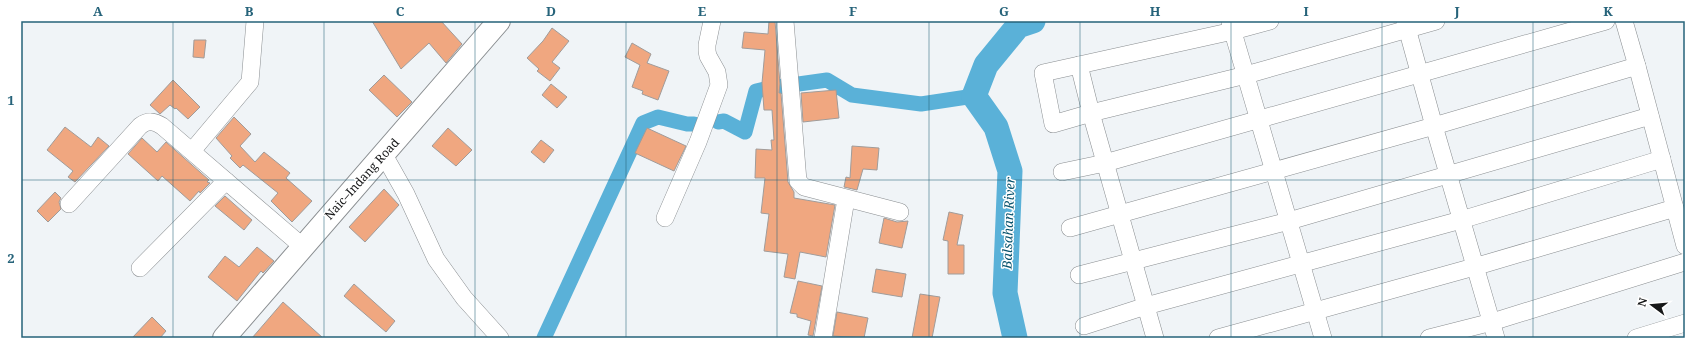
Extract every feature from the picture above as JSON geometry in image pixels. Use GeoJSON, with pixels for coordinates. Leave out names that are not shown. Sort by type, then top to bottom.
{"type":"FeatureCollection","features":[{"type":"Feature","properties":{"kind":"main road","name":"Naic–Indang Road"},"geometry":{"type":"LineString","coordinates":[[224,338],[302,246],[384,155],[500,21]]}},
{"type":"Feature","properties":{"kind":"street"},"geometry":{"type":"LineString","coordinates":[[192,151],[250,82],[254,21]]}},
{"type":"Feature","properties":{"kind":"street"},"geometry":{"type":"LineString","coordinates":[[665,218],[698,142],[719,85],[716,72],[707,51],[712,21]]}},
{"type":"Feature","properties":{"kind":"street"},"geometry":{"type":"LineString","coordinates":[[785,21],[798,181],[804,187],[900,212]]}},
{"type":"Feature","properties":{"kind":"street"},"geometry":{"type":"LineString","coordinates":[[1270,21],[1232,26],[1044,73],[1053,124],[1091,113],[1246,75],[1406,25],[1436,21]]}},
{"type":"Feature","properties":{"kind":"street"},"geometry":{"type":"LineString","coordinates":[[1062,172],[1105,163],[1420,75],[1606,21]]}},
{"type":"Feature","properties":{"kind":"street"},"geometry":{"type":"LineString","coordinates":[[1624,21],[1685,246]]}},
{"type":"Feature","properties":{"kind":"street"},"geometry":{"type":"LineString","coordinates":[[1406,25],[1474,267],[1494,330]]}},
{"type":"Feature","properties":{"kind":"street"},"geometry":{"type":"LineString","coordinates":[[1232,26],[1273,171],[1323,338]]}},
{"type":"Feature","properties":{"kind":"street"},"geometry":{"type":"LineString","coordinates":[[1079,64],[1091,113],[1155,338]]}},
{"type":"Feature","properties":{"kind":"street"},"geometry":{"type":"LineString","coordinates":[[1070,228],[1434,126],[1637,66]]}},
{"type":"Feature","properties":{"kind":"street"},"geometry":{"type":"LineString","coordinates":[[1079,275],[1289,221],[1449,176],[1650,116]]}},
{"type":"Feature","properties":{"kind":"street"},"geometry":{"type":"LineString","coordinates":[[69,204],[140,126],[144,123],[156,122],[192,151],[302,246]]}},
{"type":"Feature","properties":{"kind":"street"},"geometry":{"type":"LineString","coordinates":[[384,155],[406,194],[436,259],[464,298],[500,338]]}},
{"type":"Feature","properties":{"kind":"street"},"geometry":{"type":"LineString","coordinates":[[1084,326],[1146,306],[1461,220],[1662,159]]}},
{"type":"Feature","properties":{"kind":"street"},"geometry":{"type":"LineString","coordinates":[[140,268],[226,181]]}},
{"type":"Feature","properties":{"kind":"street"},"geometry":{"type":"LineString","coordinates":[[823,338],[846,199]]}},
{"type":"Feature","properties":{"kind":"street"},"geometry":{"type":"LineString","coordinates":[[1218,338],[1316,312],[1675,208]]}},
{"type":"Feature","properties":{"kind":"street"},"geometry":{"type":"LineString","coordinates":[[1429,338],[1494,330],[1685,262]]}},
{"type":"Feature","properties":{"kind":"street"},"geometry":{"type":"LineString","coordinates":[[1636,338],[1685,323]]}},
{"type":"Feature","properties":{"kind":"building"},"geometry":{"type":"Polygon","coordinates":[[[372,21],[441,21],[462,44],[446,63],[429,43],[401,69],[372,21]]]}},
{"type":"Feature","properties":{"kind":"building"},"geometry":{"type":"Polygon","coordinates":[[[769,21],[775,21],[780,84],[779,93],[781,93],[788,182],[794,192],[794,198],[835,205],[826,257],[800,252],[795,279],[784,277],[788,254],[764,251],[769,214],[761,213],[765,178],[755,178],[756,149],[772,150],[771,140],[774,140],[772,110],[764,110],[762,83],[765,50],[742,48],[744,32],[768,34],[769,21]]]}},
{"type":"Feature","properties":{"kind":"building"},"geometry":{"type":"Polygon","coordinates":[[[552,28],[569,41],[552,62],[560,68],[550,81],[537,71],[539,69],[527,58],[543,41],[552,28]]]}},
{"type":"Feature","properties":{"kind":"building"},"geometry":{"type":"Polygon","coordinates":[[[194,40],[206,40],[204,58],[193,57],[194,40]]]}},
{"type":"Feature","properties":{"kind":"building"},"geometry":{"type":"Polygon","coordinates":[[[632,43],[651,54],[647,63],[669,71],[658,100],[642,94],[643,91],[632,87],[640,65],[625,57],[632,43]]]}},
{"type":"Feature","properties":{"kind":"building"},"geometry":{"type":"Polygon","coordinates":[[[384,75],[412,102],[397,117],[369,90],[384,75]]]}},
{"type":"Feature","properties":{"kind":"building"},"geometry":{"type":"Polygon","coordinates":[[[173,80],[200,107],[188,119],[176,108],[175,109],[170,105],[160,114],[150,105],[173,80]]]}},
{"type":"Feature","properties":{"kind":"building"},"geometry":{"type":"Polygon","coordinates":[[[551,84],[567,97],[557,108],[542,95],[551,84]]]}},
{"type":"Feature","properties":{"kind":"building"},"geometry":{"type":"Polygon","coordinates":[[[836,90],[839,118],[803,122],[801,93],[836,90]]]}},
{"type":"Feature","properties":{"kind":"building"},"geometry":{"type":"Polygon","coordinates":[[[234,117],[251,134],[240,146],[255,162],[264,152],[290,173],[286,178],[312,201],[292,222],[271,201],[278,193],[243,165],[240,168],[230,158],[232,156],[216,138],[234,117]]]}},
{"type":"Feature","properties":{"kind":"building"},"geometry":{"type":"Polygon","coordinates":[[[65,127],[91,147],[98,137],[109,146],[75,182],[68,177],[73,171],[47,150],[65,127]]]}},
{"type":"Feature","properties":{"kind":"building"},"geometry":{"type":"Polygon","coordinates":[[[448,128],[472,150],[456,166],[432,146],[448,128]]]}},
{"type":"Feature","properties":{"kind":"building"},"geometry":{"type":"Polygon","coordinates":[[[647,128],[686,146],[674,171],[635,153],[647,128]]]}},
{"type":"Feature","properties":{"kind":"building"},"geometry":{"type":"Polygon","coordinates":[[[142,138],[157,152],[166,142],[209,180],[207,182],[210,183],[200,193],[199,191],[190,201],[162,176],[158,181],[128,154],[142,138]]]}},
{"type":"Feature","properties":{"kind":"building"},"geometry":{"type":"Polygon","coordinates":[[[541,140],[554,150],[544,163],[531,152],[541,140]]]}},
{"type":"Feature","properties":{"kind":"building"},"geometry":{"type":"Polygon","coordinates":[[[852,146],[879,148],[877,170],[863,169],[857,190],[844,187],[846,177],[850,178],[852,146]]]}},
{"type":"Feature","properties":{"kind":"building"},"geometry":{"type":"Polygon","coordinates":[[[384,189],[399,205],[365,242],[349,227],[384,189]]]}},
{"type":"Feature","properties":{"kind":"building"},"geometry":{"type":"Polygon","coordinates":[[[55,192],[61,198],[59,202],[61,209],[48,222],[37,211],[55,192]]]}},
{"type":"Feature","properties":{"kind":"building"},"geometry":{"type":"Polygon","coordinates":[[[225,196],[252,220],[244,230],[215,206],[225,196]]]}},
{"type":"Feature","properties":{"kind":"building"},"geometry":{"type":"Polygon","coordinates":[[[949,212],[963,215],[957,245],[964,245],[964,274],[948,274],[948,241],[943,240],[949,212]]]}},
{"type":"Feature","properties":{"kind":"building"},"geometry":{"type":"Polygon","coordinates":[[[884,218],[897,222],[908,221],[902,248],[879,243],[884,218]]]}},
{"type":"Feature","properties":{"kind":"building"},"geometry":{"type":"Polygon","coordinates":[[[257,247],[274,261],[263,273],[261,271],[237,301],[208,277],[225,256],[239,267],[257,247]]]}},
{"type":"Feature","properties":{"kind":"building"},"geometry":{"type":"Polygon","coordinates":[[[876,269],[906,274],[902,297],[872,292],[876,269]]]}},
{"type":"Feature","properties":{"kind":"building"},"geometry":{"type":"Polygon","coordinates":[[[798,281],[822,286],[813,336],[808,335],[811,321],[797,317],[797,314],[790,313],[798,281]]]}},
{"type":"Feature","properties":{"kind":"building"},"geometry":{"type":"Polygon","coordinates":[[[354,284],[395,321],[386,332],[344,296],[354,284]]]}},
{"type":"Feature","properties":{"kind":"building"},"geometry":{"type":"Polygon","coordinates":[[[920,294],[940,297],[932,338],[912,338],[920,294]]]}},
{"type":"Feature","properties":{"kind":"building"},"geometry":{"type":"Polygon","coordinates":[[[283,302],[323,338],[252,338],[283,302]]]}},
{"type":"Feature","properties":{"kind":"building"},"geometry":{"type":"Polygon","coordinates":[[[837,312],[868,318],[864,338],[833,336],[837,312]]]}},
{"type":"Feature","properties":{"kind":"building"},"geometry":{"type":"Polygon","coordinates":[[[152,317],[166,331],[160,338],[132,338],[152,317]]]}},
{"type":"Feature","properties":{"kind":"waterway","name":"Balsahan River"},"geometry":{"type":"LineString","coordinates":[[1015,338],[1005,293],[1010,171],[996,127],[974,96],[986,65],[1018,26],[1033,21]]}},
{"type":"Feature","properties":{"kind":"waterway"},"geometry":{"type":"LineString","coordinates":[[718,122],[724,121],[745,132],[756,91],[827,80],[852,95],[921,104],[974,96]]}},
{"type":"Feature","properties":{"kind":"waterway"},"geometry":{"type":"LineString","coordinates":[[544,338],[643,123],[658,117],[687,124],[694,124]]}}]}
